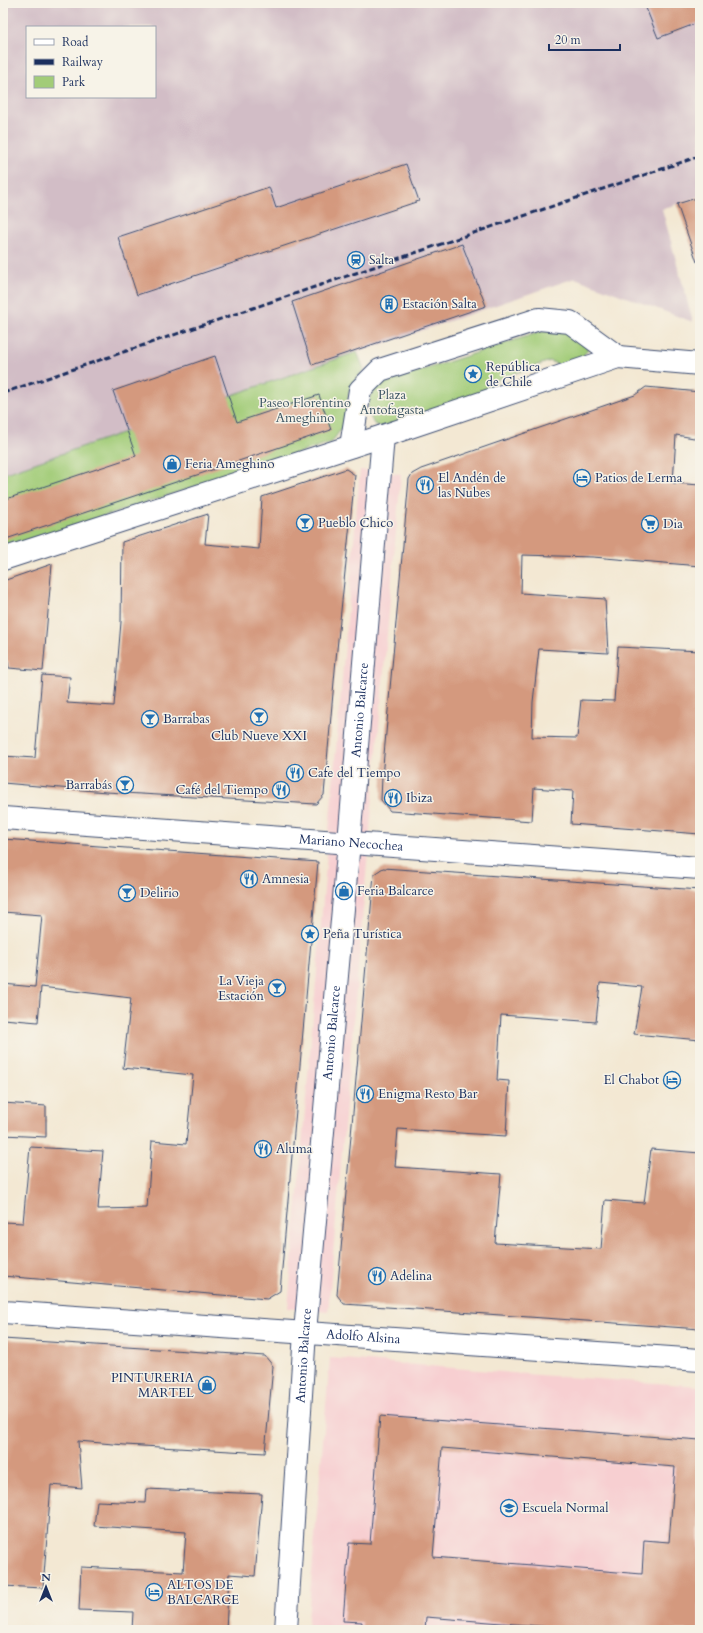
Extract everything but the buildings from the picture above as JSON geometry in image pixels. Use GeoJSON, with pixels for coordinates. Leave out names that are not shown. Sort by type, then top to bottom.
{"type":"FeatureCollection","features":[{"type":"Feature","properties":{"kind":"street"},"geometry":{"type":"LineString","coordinates":[[351,446],[360,390],[380,370],[539,319],[570,322],[618,357]]}},
{"type":"Feature","properties":{"kind":"street"},"geometry":{"type":"LineString","coordinates":[[3,559],[383,436],[618,357],[700,364]]}},
{"type":"Feature","properties":{"kind":"street","name":"Antonio Balcarce"},"geometry":{"type":"LineString","coordinates":[[286,1630],[304,1332],[349,842],[383,436]]}},
{"type":"Feature","properties":{"kind":"street","name":"Mariano Necochea"},"geometry":{"type":"LineString","coordinates":[[3,818],[700,868]]}},
{"type":"Feature","properties":{"kind":"street","name":"Adolfo Alsina"},"geometry":{"type":"LineString","coordinates":[[3,1312],[700,1360]]}},
{"type":"Feature","properties":{"kind":"shaded area"},"geometry":{"type":"Polygon","coordinates":[[[3,3],[700,3],[700,196],[662,209],[693,322],[575,278],[3,474],[3,3]]]}},
{"type":"Feature","properties":{"kind":"shaded area","name":"Feria Balcarce"},"geometry":{"type":"Polygon","coordinates":[[[360,470],[401,474],[328,1312],[288,1308],[360,470]]]}},
{"type":"Feature","properties":{"kind":"shaded area","name":"Escuela Normal"},"geometry":{"type":"Polygon","coordinates":[[[330,1358],[538,1375],[700,1386],[700,1630],[307,1630],[330,1358]]]}},
{"type":"Feature","properties":{"kind":"green space","name":"Plaza Antofagasta"},"geometry":{"type":"Polygon","coordinates":[[[562,330],[577,335],[588,349],[579,362],[563,367],[550,361],[498,379],[490,392],[381,427],[374,424],[371,419],[368,404],[373,390],[377,385],[543,331],[562,330]]]}},
{"type":"Feature","properties":{"kind":"green space","name":"Paseo Florentino Ameghino"},"geometry":{"type":"Polygon","coordinates":[[[357,352],[364,369],[350,388],[343,426],[332,442],[3,549],[3,474],[357,352]]]}},
{"type":"Feature","properties":{"kind":"railway"},"geometry":{"type":"LineString","coordinates":[[3,393],[700,156]]}},
{"type":"Feature","properties":{"kind":"place","name":"Salta"},"geometry":{"type":"Point","coordinates":[356,260]}},
{"type":"Feature","properties":{"kind":"place","name":"Estación Salta"},"geometry":{"type":"Point","coordinates":[389,304]}},
{"type":"Feature","properties":{"kind":"place","name":"República de Chile"},"geometry":{"type":"Point","coordinates":[473,374]}},
{"type":"Feature","properties":{"kind":"place","name":"Feria Ameghino"},"geometry":{"type":"Point","coordinates":[172,464]}},
{"type":"Feature","properties":{"kind":"place","name":"Patios de Lerma"},"geometry":{"type":"Point","coordinates":[582,478]}},
{"type":"Feature","properties":{"kind":"place","name":"El Andén de las Nubes"},"geometry":{"type":"Point","coordinates":[425,485]}},
{"type":"Feature","properties":{"kind":"place","name":"Pueblo Chico"},"geometry":{"type":"Point","coordinates":[305,523]}},
{"type":"Feature","properties":{"kind":"place","name":"Dia"},"geometry":{"type":"Point","coordinates":[650,524]}},
{"type":"Feature","properties":{"kind":"place","name":"Club Nueve XXI"},"geometry":{"type":"Point","coordinates":[259,717]}},
{"type":"Feature","properties":{"kind":"place","name":"Barrabas"},"geometry":{"type":"Point","coordinates":[150,719]}},
{"type":"Feature","properties":{"kind":"place","name":"Cafe del Tiempo"},"geometry":{"type":"Point","coordinates":[295,773]}},
{"type":"Feature","properties":{"kind":"place","name":"Barrabás"},"geometry":{"type":"Point","coordinates":[125,785]}},
{"type":"Feature","properties":{"kind":"place","name":"Café del Tiempo"},"geometry":{"type":"Point","coordinates":[281,790]}},
{"type":"Feature","properties":{"kind":"place","name":"Ibiza"},"geometry":{"type":"Point","coordinates":[393,798]}},
{"type":"Feature","properties":{"kind":"place","name":"Amnesia"},"geometry":{"type":"Point","coordinates":[249,879]}},
{"type":"Feature","properties":{"kind":"place","name":"Feria Balcarce"},"geometry":{"type":"Point","coordinates":[344,891]}},
{"type":"Feature","properties":{"kind":"place","name":"Delirio"},"geometry":{"type":"Point","coordinates":[127,893]}},
{"type":"Feature","properties":{"kind":"place","name":"Peña Turística"},"geometry":{"type":"Point","coordinates":[310,934]}},
{"type":"Feature","properties":{"kind":"place","name":"La Vieja Estación"},"geometry":{"type":"Point","coordinates":[277,988]}},
{"type":"Feature","properties":{"kind":"place","name":"El Chabot"},"geometry":{"type":"Point","coordinates":[672,1080]}},
{"type":"Feature","properties":{"kind":"place","name":"Enigma Resto Bar"},"geometry":{"type":"Point","coordinates":[365,1094]}},
{"type":"Feature","properties":{"kind":"place","name":"Aluma"},"geometry":{"type":"Point","coordinates":[263,1149]}},
{"type":"Feature","properties":{"kind":"place","name":"Adelina"},"geometry":{"type":"Point","coordinates":[377,1276]}},
{"type":"Feature","properties":{"kind":"place","name":"PINTURERIA MARTEL"},"geometry":{"type":"Point","coordinates":[207,1385]}},
{"type":"Feature","properties":{"kind":"place","name":"Escuela Normal"},"geometry":{"type":"Point","coordinates":[509,1508]}},
{"type":"Feature","properties":{"kind":"place","name":"ALTOS DE BALCARCE"},"geometry":{"type":"Point","coordinates":[154,1592]}}]}
